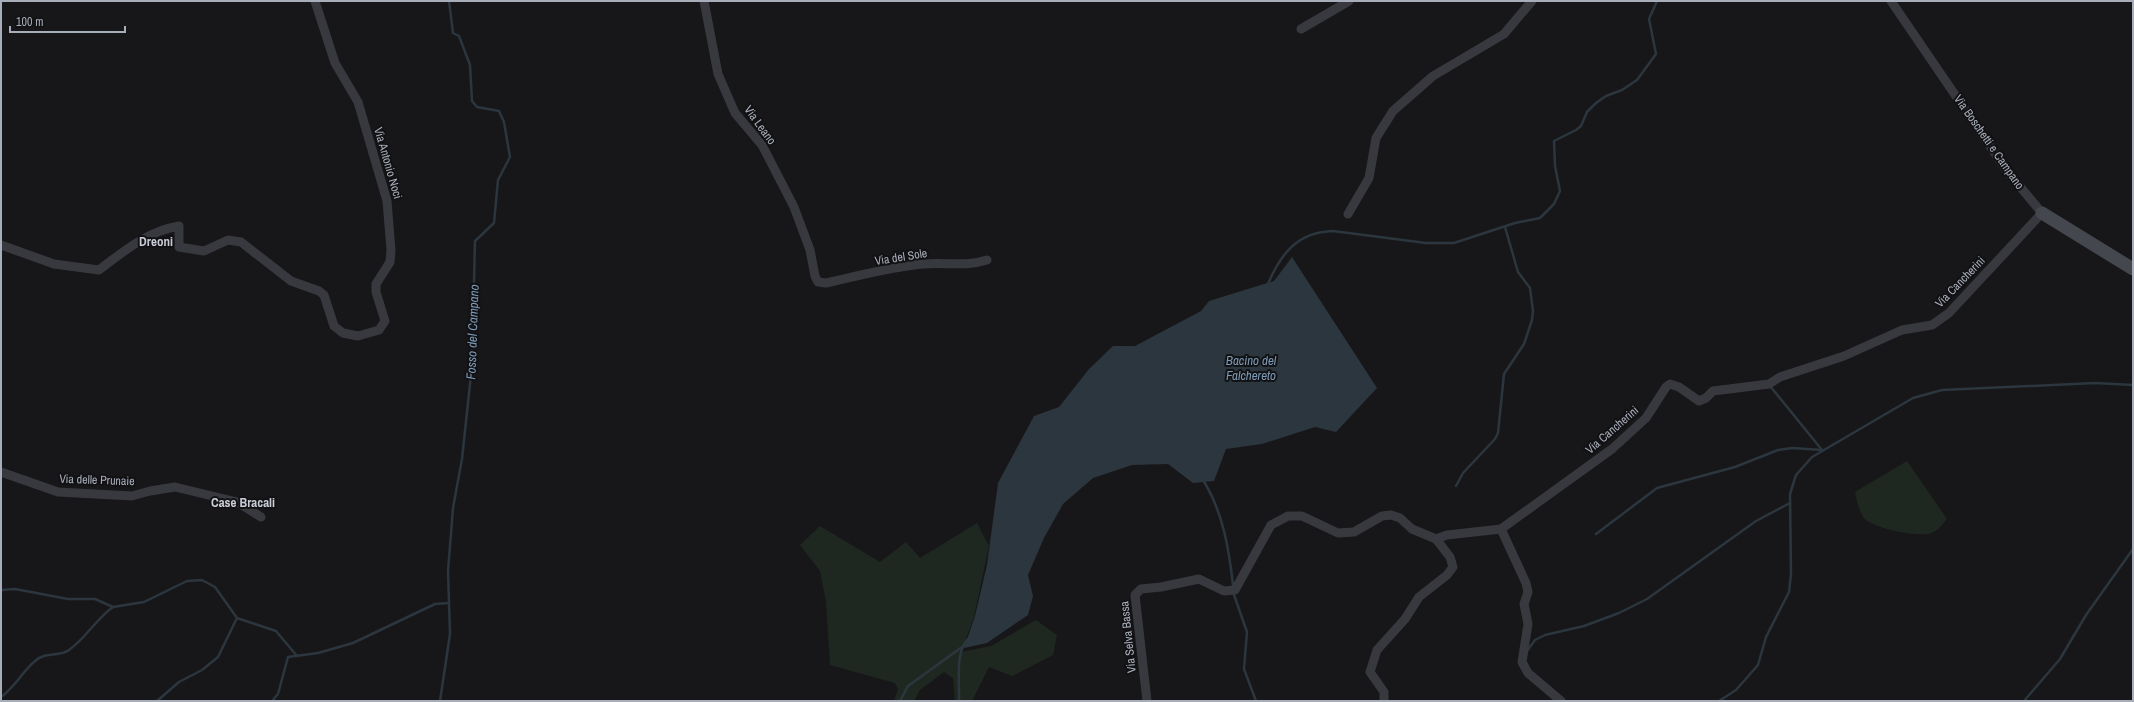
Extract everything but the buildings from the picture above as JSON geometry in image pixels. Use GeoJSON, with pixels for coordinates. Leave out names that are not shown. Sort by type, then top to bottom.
{"type":"FeatureCollection","features":[{"type":"Feature","properties":{"kind":"street","name":"Via Antonio Noci"},"geometry":{"type":"LineString","coordinates":[[1,245],[54,264],[99,270],[144,238],[162,229],[179,226],[179,247],[204,251],[228,240],[241,242],[291,281],[319,291],[324,295],[334,326],[343,333],[358,336],[379,330],[385,321],[376,292],[376,284],[390,262],[391,250],[387,201],[358,102],[335,63],[315,1]]}},
{"type":"Feature","properties":{"kind":"street","name":"Via Leano"},"geometry":{"type":"LineString","coordinates":[[704,1],[718,74],[735,112],[762,145],[794,207],[810,250],[815,276],[818,282]]}},
{"type":"Feature","properties":{"kind":"street"},"geometry":{"type":"LineString","coordinates":[[1301,29],[1349,1]]}},
{"type":"Feature","properties":{"kind":"street"},"geometry":{"type":"LineString","coordinates":[[1348,214],[1369,178],[1376,138],[1394,111],[1433,76],[1504,34],[1532,1]]}},
{"type":"Feature","properties":{"kind":"street","name":"Via Boschetti e Campano"},"geometry":{"type":"LineString","coordinates":[[1890,1],[1944,76],[2007,171],[2042,213],[2133,269]]}},
{"type":"Feature","properties":{"kind":"street","name":"Via Cancherini"},"geometry":{"type":"LineString","coordinates":[[1436,539],[1447,535],[1501,528],[1612,449],[1646,418],[1666,386],[1670,384],[1679,387],[1699,401],[1706,398],[1713,391],[1769,384],[1780,377],[1844,356],[1902,330],[1932,325],[1949,314],[2042,213]]}},
{"type":"Feature","properties":{"kind":"street","name":"Via del Sole"},"geometry":{"type":"LineString","coordinates":[[818,282],[826,283],[906,266],[924,264],[975,264],[987,260]]}},
{"type":"Feature","properties":{"kind":"street","name":"Via delle Prunaie"},"geometry":{"type":"LineString","coordinates":[[1,472],[57,492],[132,496],[150,490],[175,487],[237,502],[261,517]]}},
{"type":"Feature","properties":{"kind":"street","name":"Via Selva Bassa"},"geometry":{"type":"LineString","coordinates":[[1147,701],[1135,595],[1141,589],[1161,588],[1199,579],[1224,591],[1235,590],[1271,525],[1288,516],[1302,516],[1338,533],[1354,532],[1382,516],[1391,515],[1400,518],[1412,528],[1436,539]]}},
{"type":"Feature","properties":{"kind":"street"},"geometry":{"type":"LineString","coordinates":[[1501,528],[1526,583],[1528,592],[1524,604],[1528,624],[1522,662],[1528,672],[1561,701]]}},
{"type":"Feature","properties":{"kind":"street"},"geometry":{"type":"LineString","coordinates":[[1384,701],[1384,692],[1370,672],[1377,650],[1405,619],[1419,597],[1447,575],[1453,567],[1450,557],[1436,539]]}},
{"type":"Feature","properties":{"kind":"shaded area"},"geometry":{"type":"Polygon","coordinates":[[[1907,461],[1947,519],[1934,532],[1928,534],[1905,533],[1887,529],[1871,523],[1866,520],[1859,507],[1855,492],[1907,461]]]}},
{"type":"Feature","properties":{"kind":"shaded area"},"geometry":{"type":"Polygon","coordinates":[[[977,523],[989,546],[974,617],[961,652],[991,646],[1036,620],[1057,635],[1053,655],[1012,676],[989,667],[972,701],[955,701],[953,678],[944,672],[920,690],[914,701],[894,701],[898,689],[895,683],[830,665],[826,602],[820,571],[800,545],[820,526],[880,562],[906,542],[920,558],[977,523]]]}},
{"type":"Feature","properties":{"kind":"water","name":"Bacino del Falchereto"},"geometry":{"type":"Polygon","coordinates":[[[1292,257],[1377,388],[1336,432],[1315,427],[1262,444],[1226,449],[1214,481],[1193,483],[1168,464],[1132,465],[1093,478],[1063,504],[1044,538],[1028,575],[1033,596],[1028,615],[987,643],[964,648],[975,616],[987,565],[998,483],[1034,416],[1059,407],[1089,369],[1113,346],[1135,346],[1201,311],[1209,301],[1274,281],[1292,257]]]}},
{"type":"Feature","properties":{"kind":"waterway","name":"Fosso del Campano"},"geometry":{"type":"LineString","coordinates":[[440,701],[450,634],[448,571],[453,508],[462,459],[472,365],[475,241],[494,223],[498,180],[510,157],[504,122],[499,111],[477,107],[472,101],[470,65],[459,36],[453,33],[449,1]]}},
{"type":"Feature","properties":{"kind":"waterway"},"geometry":{"type":"LineString","coordinates":[[1268,284],[1279,263],[1292,246],[1310,235],[1321,232],[1333,231],[1426,243],[1454,243],[1515,223],[1540,218],[1554,204],[1560,191],[1555,166],[1554,141],[1581,126],[1587,112],[1596,103],[1606,96],[1622,90],[1637,80],[1656,54],[1649,19],[1657,1]]}},
{"type":"Feature","properties":{"kind":"waterway"},"geometry":{"type":"LineString","coordinates":[[1456,486],[1463,473],[1495,439],[1498,433],[1504,374],[1524,344],[1532,320],[1533,311],[1530,288],[1518,272],[1505,227]]}},
{"type":"Feature","properties":{"kind":"waterway"},"geometry":{"type":"LineString","coordinates":[[1719,701],[1736,690],[1758,665],[1766,637],[1789,592],[1791,574],[1790,494],[1796,475],[1812,457],[1913,398],[1942,390],[2095,383],[2133,385]]}},
{"type":"Feature","properties":{"kind":"waterway"},"geometry":{"type":"LineString","coordinates":[[1770,386],[1822,450]]}},
{"type":"Feature","properties":{"kind":"waterway"},"geometry":{"type":"LineString","coordinates":[[1596,534],[1657,488],[1735,467],[1778,450],[1792,448],[1822,450]]}},
{"type":"Feature","properties":{"kind":"waterway"},"geometry":{"type":"LineString","coordinates":[[1203,480],[1216,505],[1224,531],[1233,585]]}},
{"type":"Feature","properties":{"kind":"waterway"},"geometry":{"type":"LineString","coordinates":[[1527,651],[1535,640],[1545,635],[1584,626],[1619,613],[1647,599],[1756,521],[1790,503]]}},
{"type":"Feature","properties":{"kind":"waterway"},"geometry":{"type":"LineString","coordinates":[[2024,701],[2060,659],[2086,615],[2133,549]]}},
{"type":"Feature","properties":{"kind":"waterway"},"geometry":{"type":"LineString","coordinates":[[1,590],[15,589],[68,599],[95,599],[113,607],[144,602],[187,581],[202,580],[215,587],[237,618],[276,631],[297,656]]}},
{"type":"Feature","properties":{"kind":"waterway"},"geometry":{"type":"LineString","coordinates":[[1233,592],[1247,632],[1244,669],[1256,701]]}},
{"type":"Feature","properties":{"kind":"waterway"},"geometry":{"type":"LineString","coordinates":[[272,701],[278,694],[288,657],[318,653],[353,643],[435,604],[448,603]]}},
{"type":"Feature","properties":{"kind":"waterway"},"geometry":{"type":"LineString","coordinates":[[1,697],[35,661],[44,656],[62,653],[69,650],[81,640],[101,617],[113,607]]}},
{"type":"Feature","properties":{"kind":"waterway"},"geometry":{"type":"LineString","coordinates":[[157,701],[179,682],[202,670],[218,657],[237,618]]}},
{"type":"Feature","properties":{"kind":"waterway"},"geometry":{"type":"LineString","coordinates":[[959,701],[960,658],[965,643],[970,637]]}},
{"type":"Feature","properties":{"kind":"waterway"},"geometry":{"type":"LineString","coordinates":[[900,701],[908,686],[962,647]]}},
{"type":"Feature","properties":{"kind":"district","name":"Dreoni"},"geometry":{"type":"Point","coordinates":[156,241]}},
{"type":"Feature","properties":{"kind":"district","name":"Case Bracali"},"geometry":{"type":"Point","coordinates":[243,502]}}]}
